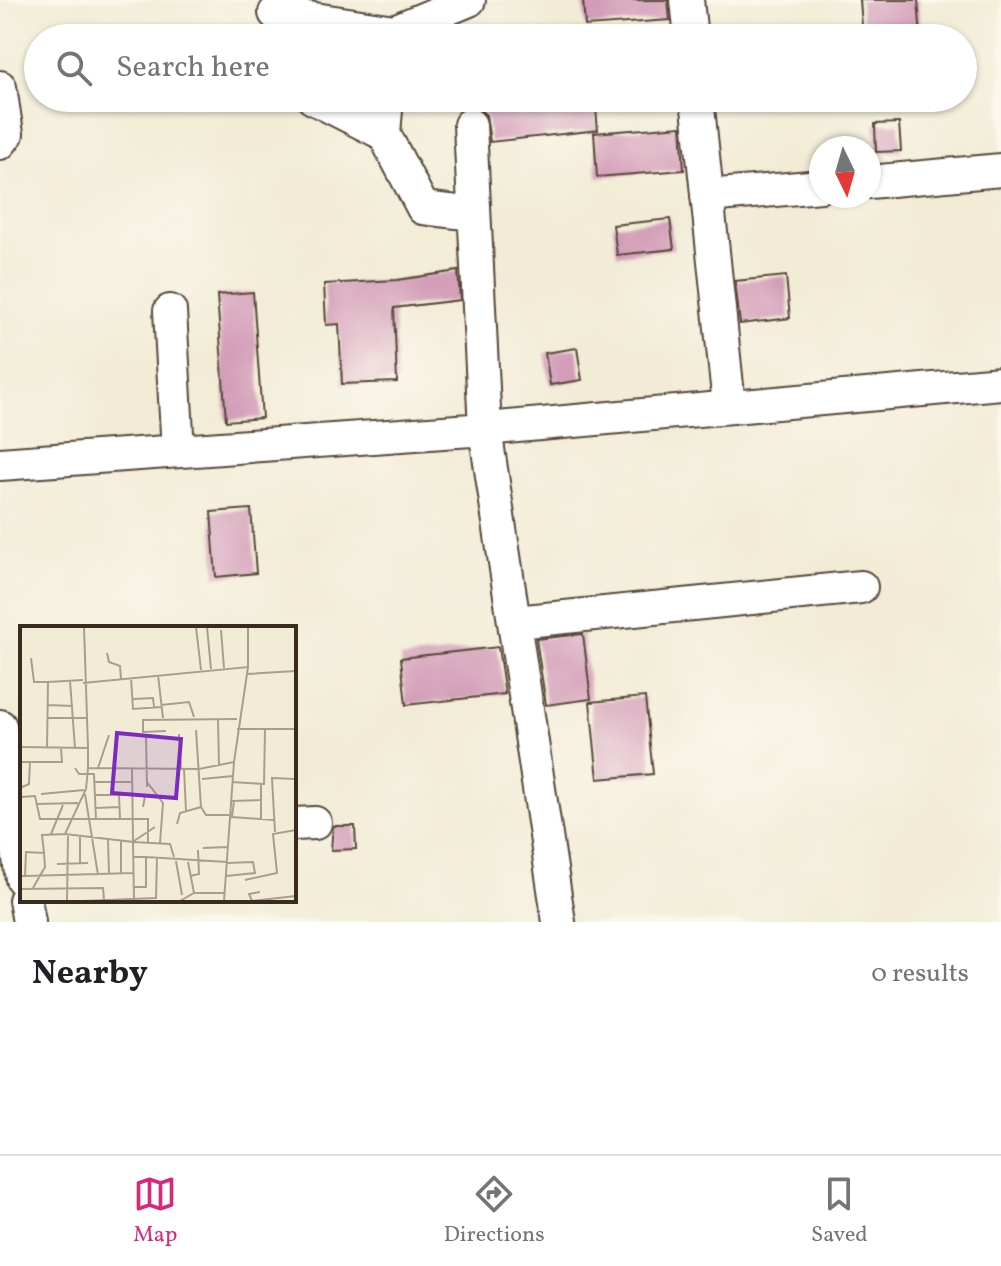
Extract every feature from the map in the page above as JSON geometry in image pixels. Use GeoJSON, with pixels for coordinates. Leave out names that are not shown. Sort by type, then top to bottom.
{"type":"FeatureCollection","features":[{"type":"Feature","properties":{"kind":"street"},"geometry":{"type":"LineString","coordinates":[[416,24],[469,0]]}},
{"type":"Feature","properties":{"kind":"street"},"geometry":{"type":"LineString","coordinates":[[687,0],[690,24]]}},
{"type":"Feature","properties":{"kind":"street"},"geometry":{"type":"LineString","coordinates":[[275,17],[324,24]]}},
{"type":"Feature","properties":{"kind":"street"},"geometry":{"type":"LineString","coordinates":[[0,87],[7,134],[0,143]]}},
{"type":"Feature","properties":{"kind":"street"},"geometry":{"type":"LineString","coordinates":[[341,112],[384,134]]}},
{"type":"Feature","properties":{"kind":"street"},"geometry":{"type":"LineString","coordinates":[[386,112],[384,134],[423,208],[474,214]]}},
{"type":"Feature","properties":{"kind":"street"},"geometry":{"type":"LineString","coordinates":[[698,112],[729,405]]}},
{"type":"Feature","properties":{"kind":"street"},"geometry":{"type":"LineString","coordinates":[[470,125],[485,429],[559,922]]}},
{"type":"Feature","properties":{"kind":"street"},"geometry":{"type":"LineString","coordinates":[[881,181],[1001,170]]}},
{"type":"Feature","properties":{"kind":"street"},"geometry":{"type":"LineString","coordinates":[[707,196],[809,187]]}},
{"type":"Feature","properties":{"kind":"street"},"geometry":{"type":"LineString","coordinates":[[170,311],[178,451]]}},
{"type":"Feature","properties":{"kind":"street"},"geometry":{"type":"LineString","coordinates":[[0,464],[485,429],[1001,383]]}},
{"type":"Feature","properties":{"kind":"street"},"geometry":{"type":"LineString","coordinates":[[516,622],[861,587]]}},
{"type":"Feature","properties":{"kind":"street"},"geometry":{"type":"LineString","coordinates":[[0,726],[19,845]]}},
{"type":"Feature","properties":{"kind":"street"},"geometry":{"type":"LineString","coordinates":[[25,902],[29,922]]}},
{"type":"Feature","properties":{"kind":"building"},"geometry":{"type":"Polygon","coordinates":[[[583,0],[668,0],[670,20],[585,24],[583,0]]]}},
{"type":"Feature","properties":{"kind":"building"},"geometry":{"type":"Polygon","coordinates":[[[860,0],[918,0],[920,24],[862,24],[860,0]]]}},
{"type":"Feature","properties":{"kind":"building"},"geometry":{"type":"Polygon","coordinates":[[[482,112],[596,112],[598,130],[490,142],[486,115],[482,112]]]}},
{"type":"Feature","properties":{"kind":"building"},"geometry":{"type":"Polygon","coordinates":[[[899,123],[901,151],[881,152],[881,136],[875,136],[875,124],[899,123]]]}},
{"type":"Feature","properties":{"kind":"building"},"geometry":{"type":"Polygon","coordinates":[[[681,126],[684,170],[597,177],[594,133],[681,126]]]}},
{"type":"Feature","properties":{"kind":"building"},"geometry":{"type":"Polygon","coordinates":[[[670,219],[674,249],[617,255],[613,225],[670,219]]]}},
{"type":"Feature","properties":{"kind":"building"},"geometry":{"type":"Polygon","coordinates":[[[458,271],[460,300],[394,308],[397,382],[342,384],[339,324],[326,325],[324,284],[397,280],[458,271]]]}},
{"type":"Feature","properties":{"kind":"building"},"geometry":{"type":"Polygon","coordinates":[[[786,276],[790,318],[740,324],[735,281],[786,276]]]}},
{"type":"Feature","properties":{"kind":"building"},"geometry":{"type":"Polygon","coordinates":[[[253,292],[262,418],[226,421],[217,295],[253,292]]]}},
{"type":"Feature","properties":{"kind":"building"},"geometry":{"type":"Polygon","coordinates":[[[577,348],[582,380],[550,385],[545,353],[577,348]]]}},
{"type":"Feature","properties":{"kind":"building"},"geometry":{"type":"Polygon","coordinates":[[[251,509],[256,573],[216,577],[211,512],[251,509]]]}},
{"type":"Feature","properties":{"kind":"building"},"geometry":{"type":"Polygon","coordinates":[[[583,634],[591,699],[546,705],[536,639],[583,634]]]}},
{"type":"Feature","properties":{"kind":"building"},"geometry":{"type":"Polygon","coordinates":[[[498,647],[505,694],[406,705],[401,658],[498,647]]]}},
{"type":"Feature","properties":{"kind":"building"},"geometry":{"type":"Polygon","coordinates":[[[645,697],[653,774],[598,779],[590,702],[645,697]]]}},
{"type":"Feature","properties":{"kind":"building"},"geometry":{"type":"Polygon","coordinates":[[[333,826],[355,826],[356,849],[331,850],[333,826]]]}}]}
